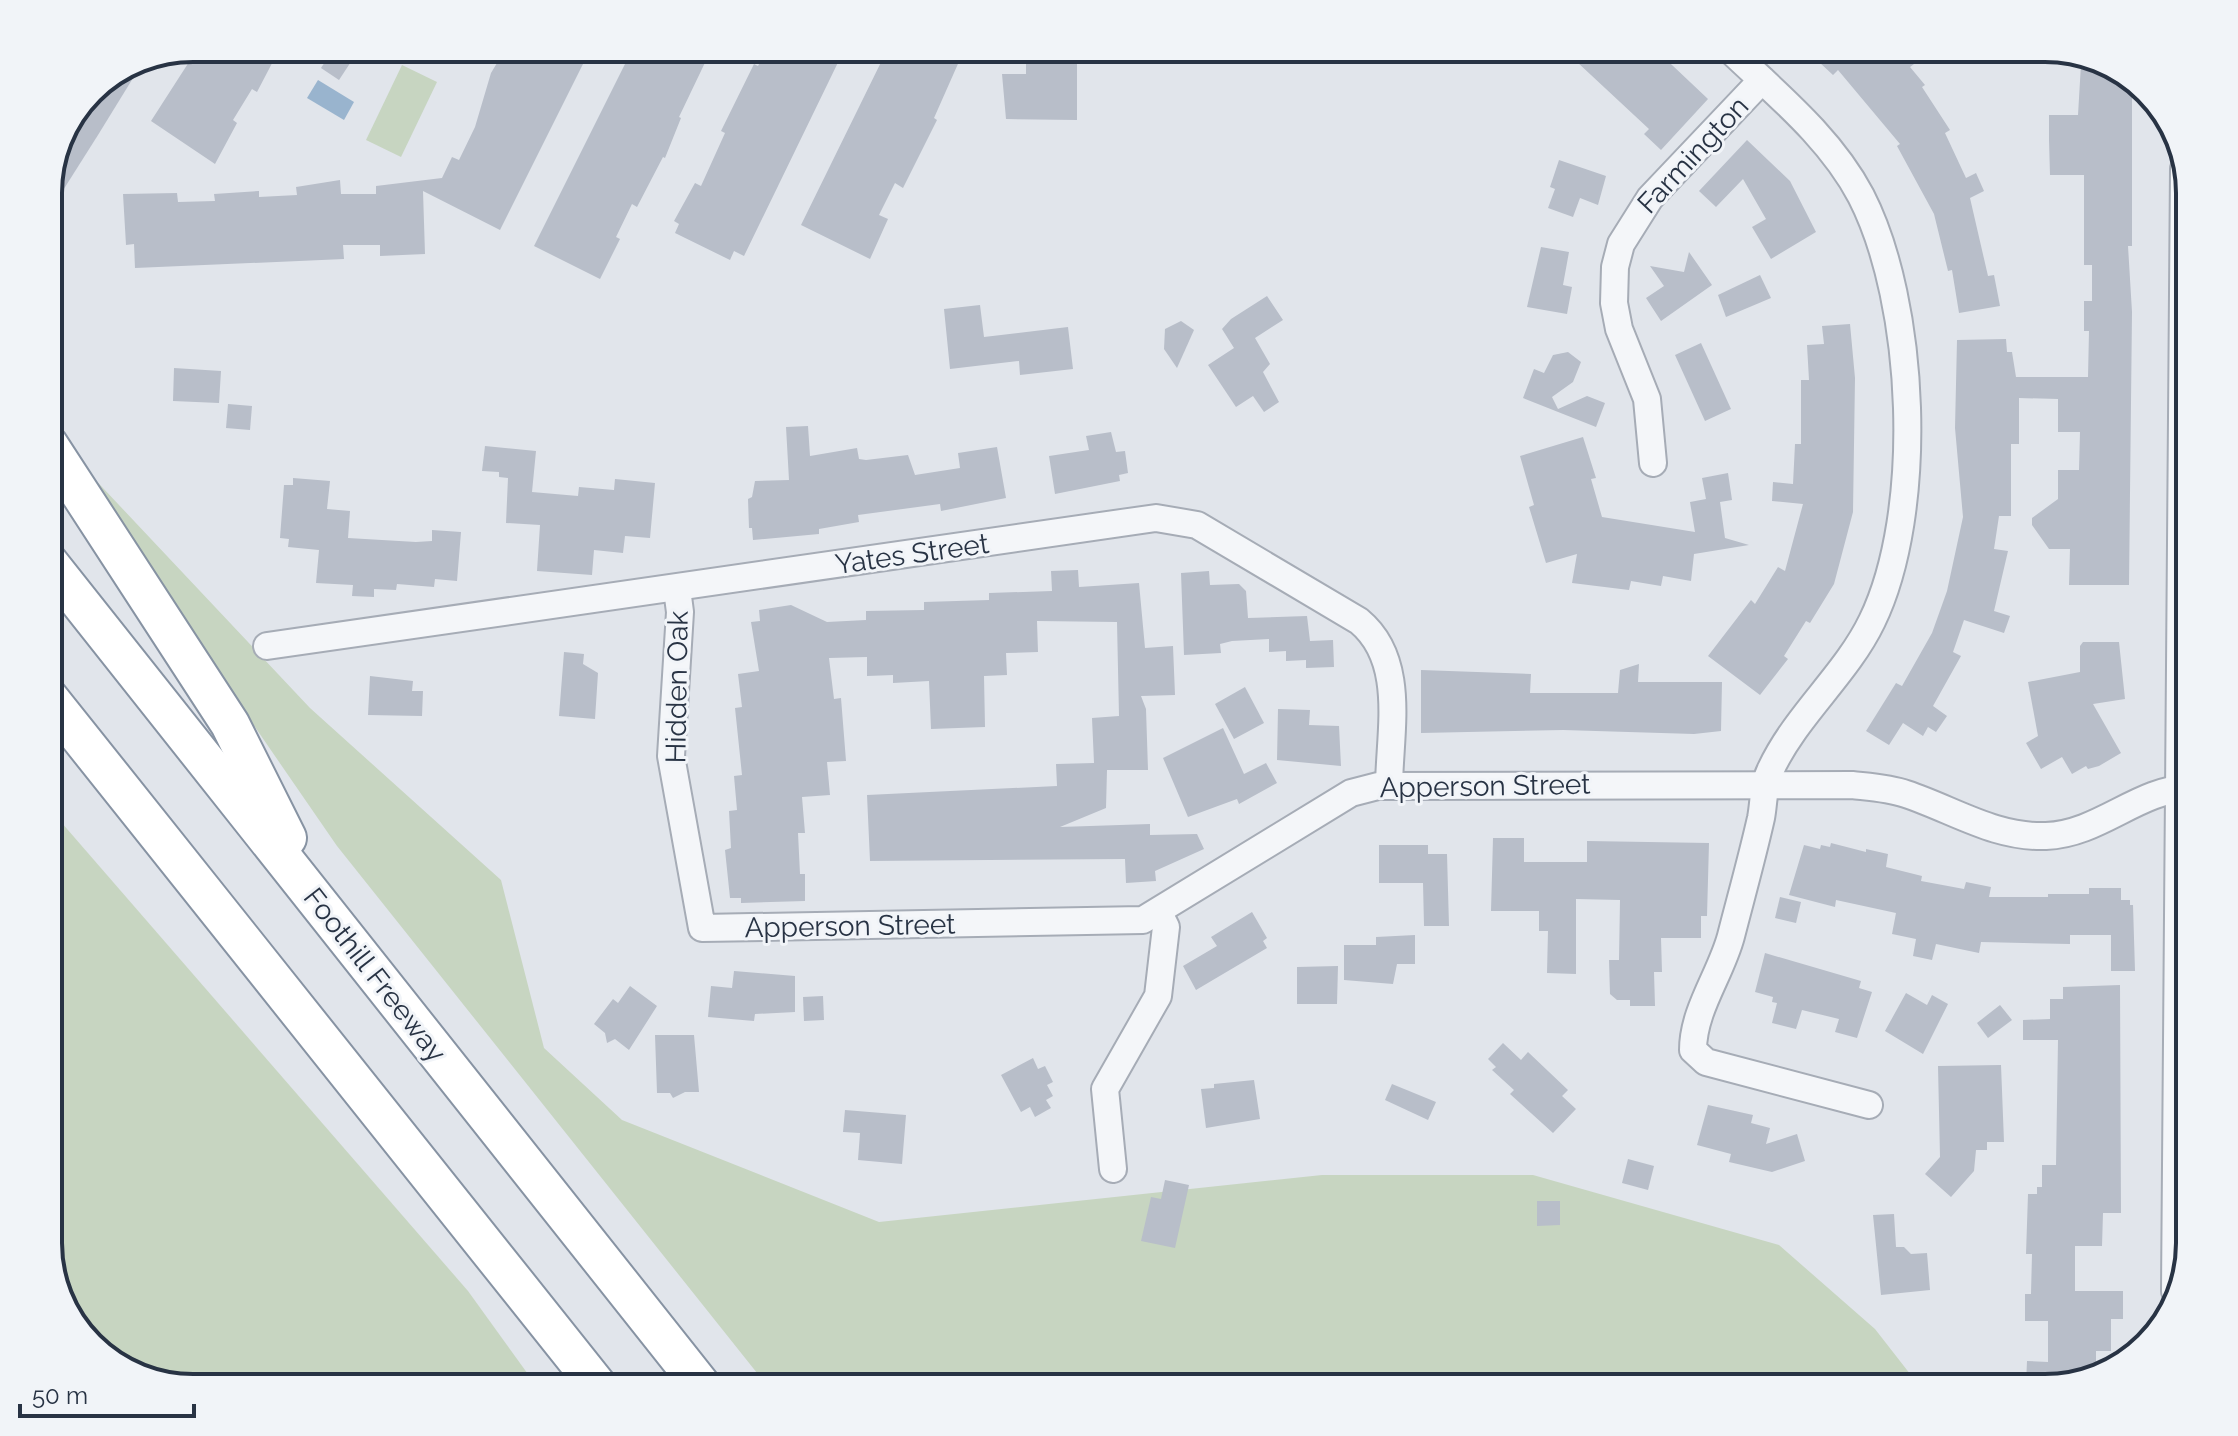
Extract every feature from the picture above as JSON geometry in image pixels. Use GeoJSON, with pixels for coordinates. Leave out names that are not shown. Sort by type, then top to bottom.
{"type":"FeatureCollection","features":[{"type":"Feature","properties":{"kind":"highway"},"geometry":{"type":"LineString","coordinates":[[62,466],[230,724],[322,909]]}},
{"type":"Feature","properties":{"kind":"highway","name":"Foothill Freeway"},"geometry":{"type":"LineString","coordinates":[[62,580],[692,1374]]}},
{"type":"Feature","properties":{"kind":"highway"},"geometry":{"type":"LineString","coordinates":[[62,715],[588,1374]]}},
{"type":"Feature","properties":{"kind":"highway"},"geometry":{"type":"LineString","coordinates":[[62,741],[255,957]]}},
{"type":"Feature","properties":{"kind":"street"},"geometry":{"type":"LineString","coordinates":[[1743,62],[1815,132],[1839,163],[1860,195],[1885,253],[1904,346],[1905,439],[1900,533],[1884,591],[1871,622],[1783,749],[1766,785],[1725,958],[1693,1029],[1693,1050],[1706,1062],[1869,1105]]}},
{"type":"Feature","properties":{"kind":"street","name":"Farmington"},"geometry":{"type":"LineString","coordinates":[[1653,463],[1647,399],[1619,329],[1614,303],[1615,267],[1621,244],[1637,213],[1762,80]]}},
{"type":"Feature","properties":{"kind":"street","name":"Yates Street"},"geometry":{"type":"LineString","coordinates":[[267,646],[1156,518],[1187,522],[1359,621],[1381,642],[1391,672],[1389,785]]}},
{"type":"Feature","properties":{"kind":"street","name":"Hidden Oak"},"geometry":{"type":"LineString","coordinates":[[677,589],[680,612],[671,756],[702,928]]}},
{"type":"Feature","properties":{"kind":"street","name":"Apperson Street"},"geometry":{"type":"LineString","coordinates":[[702,928],[1134,921],[1159,913],[1351,793],[1389,785],[1887,788],[1999,831],[2033,836],[2086,829],[2168,788],[2176,788]]}},
{"type":"Feature","properties":{"kind":"street"},"geometry":{"type":"LineString","coordinates":[[1113,1169],[1105,1089],[1158,996],[1166,927],[1159,913]]}},
{"type":"Feature","properties":{"kind":"green space"},"geometry":{"type":"Polygon","coordinates":[[[402,65],[437,82],[401,157],[366,140],[402,65]]]}},
{"type":"Feature","properties":{"kind":"green space"},"geometry":{"type":"Polygon","coordinates":[[[62,444],[310,708],[501,880],[544,1048],[622,1120],[879,1222],[1322,1175],[1533,1175],[1779,1245],[1875,1329],[1910,1374],[758,1374],[337,846],[62,444]]]}},
{"type":"Feature","properties":{"kind":"green space"},"geometry":{"type":"Polygon","coordinates":[[[62,823],[468,1291],[528,1374],[176,1373],[143,1364],[120,1352],[95,1329],[69,1285],[62,1251],[62,823]]]}},
{"type":"Feature","properties":{"kind":"water"},"geometry":{"type":"Polygon","coordinates":[[[318,80],[354,102],[344,120],[307,98],[318,80]]]}},
{"type":"Feature","properties":{"kind":"building"},"geometry":{"type":"Polygon","coordinates":[[[189,62],[273,62],[257,92],[252,89],[233,120],[237,123],[215,164],[151,121],[189,62]]]}},
{"type":"Feature","properties":{"kind":"building"},"geometry":{"type":"Polygon","coordinates":[[[325,62],[351,62],[339,80],[321,68],[325,62]]]}},
{"type":"Feature","properties":{"kind":"building"},"geometry":{"type":"Polygon","coordinates":[[[498,62],[584,62],[500,230],[423,191],[425,254],[380,256],[380,245],[343,245],[344,259],[135,268],[134,244],[126,245],[123,194],[177,193],[178,202],[215,201],[214,194],[259,191],[259,197],[297,195],[296,187],[340,180],[341,194],[376,194],[376,186],[442,178],[452,157],[459,160],[475,127],[491,73],[498,62]]]}},
{"type":"Feature","properties":{"kind":"building"},"geometry":{"type":"Polygon","coordinates":[[[626,62],[705,62],[679,117],[665,158],[637,207],[632,204],[616,237],[620,239],[600,279],[534,246],[626,62]]]}},
{"type":"Feature","properties":{"kind":"building"},"geometry":{"type":"Polygon","coordinates":[[[760,62],[838,62],[744,256],[734,251],[730,260],[675,233],[679,224],[674,221],[695,183],[701,186],[725,133],[721,131],[754,64],[758,66],[760,62]]]}},
{"type":"Feature","properties":{"kind":"building"},"geometry":{"type":"Polygon","coordinates":[[[881,62],[959,62],[934,118],[937,120],[903,188],[895,183],[879,215],[888,219],[870,259],[801,225],[881,62]]]}},
{"type":"Feature","properties":{"kind":"building"},"geometry":{"type":"Polygon","coordinates":[[[1026,62],[1077,62],[1077,120],[1006,119],[1002,74],[1026,74],[1026,62]]]}},
{"type":"Feature","properties":{"kind":"building"},"geometry":{"type":"Polygon","coordinates":[[[1577,62],[1669,62],[1708,99],[1661,150],[1644,134],[1649,129],[1577,62]]]}},
{"type":"Feature","properties":{"kind":"building"},"geometry":{"type":"Polygon","coordinates":[[[1819,62],[1914,64],[1910,67],[1925,85],[1922,87],[1950,130],[1945,133],[1966,178],[1976,173],[1984,191],[1970,198],[1988,276],[1994,275],[2000,306],[1959,313],[1952,270],[1948,271],[1934,214],[1897,146],[1900,144],[1838,70],[1833,75],[1819,62]]]}},
{"type":"Feature","properties":{"kind":"building"},"geometry":{"type":"Polygon","coordinates":[[[2081,68],[2118,84],[2132,96],[2132,246],[2128,246],[2132,312],[2129,585],[2069,585],[2070,549],[2049,549],[2032,525],[2032,518],[2058,499],[2058,470],[2079,470],[2080,432],[2058,432],[2058,399],[2019,398],[2019,444],[2011,444],[2011,516],[1999,516],[1994,549],[2008,551],[1994,611],[2010,616],[2004,633],[1964,620],[1953,652],[1961,656],[1933,706],[1947,716],[1936,732],[1928,727],[1923,736],[1903,723],[1889,745],[1866,731],[1896,683],[1902,686],[1932,633],[1947,591],[1963,517],[1955,428],[1957,340],[2006,339],[2007,352],[2012,352],[2016,377],[2088,377],[2089,331],[2084,331],[2084,301],[2092,301],[2092,265],[2084,265],[2084,175],[2050,175],[2049,115],[2078,115],[2081,68]]]}},
{"type":"Feature","properties":{"kind":"building"},"geometry":{"type":"Polygon","coordinates":[[[133,78],[62,192],[66,159],[89,113],[107,95],[133,78]]]}},
{"type":"Feature","properties":{"kind":"building"},"geometry":{"type":"Polygon","coordinates":[[[1747,140],[1790,181],[1816,232],[1771,259],[1752,227],[1766,219],[1743,179],[1716,207],[1699,191],[1747,140]]]}},
{"type":"Feature","properties":{"kind":"building"},"geometry":{"type":"Polygon","coordinates":[[[1559,160],[1606,176],[1598,205],[1580,198],[1573,217],[1548,208],[1555,189],[1550,187],[1559,160]]]}},
{"type":"Feature","properties":{"kind":"building"},"geometry":{"type":"Polygon","coordinates":[[[1541,247],[1569,252],[1563,285],[1572,287],[1567,314],[1527,307],[1541,247]]]}},
{"type":"Feature","properties":{"kind":"building"},"geometry":{"type":"Polygon","coordinates":[[[1689,252],[1712,285],[1661,321],[1646,298],[1664,286],[1650,266],[1684,272],[1689,252]]]}},
{"type":"Feature","properties":{"kind":"building"},"geometry":{"type":"Polygon","coordinates":[[[1760,275],[1771,298],[1726,317],[1718,295],[1760,275]]]}},
{"type":"Feature","properties":{"kind":"building"},"geometry":{"type":"Polygon","coordinates":[[[1267,296],[1283,320],[1255,338],[1270,364],[1263,372],[1279,402],[1264,412],[1253,396],[1236,407],[1208,365],[1234,348],[1222,329],[1231,319],[1267,296]]]}},
{"type":"Feature","properties":{"kind":"building"},"geometry":{"type":"Polygon","coordinates":[[[980,305],[984,337],[1068,327],[1073,369],[1020,375],[1019,361],[950,369],[944,309],[980,305]]]}},
{"type":"Feature","properties":{"kind":"building"},"geometry":{"type":"Polygon","coordinates":[[[1181,321],[1194,330],[1177,368],[1164,349],[1165,329],[1181,321]]]}},
{"type":"Feature","properties":{"kind":"building"},"geometry":{"type":"Polygon","coordinates":[[[1850,324],[1855,378],[1853,512],[1834,584],[1810,623],[1806,621],[1784,656],[1788,659],[1760,695],[1708,656],[1751,600],[1755,604],[1778,567],[1785,571],[1803,504],[1772,501],[1773,482],[1793,484],[1795,444],[1801,444],[1801,380],[1809,380],[1807,345],[1824,344],[1822,326],[1850,324]]]}},
{"type":"Feature","properties":{"kind":"building"},"geometry":{"type":"Polygon","coordinates":[[[1701,343],[1731,409],[1705,421],[1675,355],[1701,343]]]}},
{"type":"Feature","properties":{"kind":"building"},"geometry":{"type":"Polygon","coordinates":[[[1568,352],[1581,362],[1573,382],[1552,397],[1558,409],[1587,396],[1605,403],[1596,427],[1523,398],[1534,369],[1544,373],[1553,355],[1568,352]]]}},
{"type":"Feature","properties":{"kind":"building"},"geometry":{"type":"Polygon","coordinates":[[[174,368],[221,371],[219,403],[173,401],[174,368]]]}},
{"type":"Feature","properties":{"kind":"building"},"geometry":{"type":"Polygon","coordinates":[[[228,404],[252,406],[250,430],[226,428],[228,404]]]}},
{"type":"Feature","properties":{"kind":"building"},"geometry":{"type":"Polygon","coordinates":[[[808,426],[810,456],[857,448],[859,459],[866,460],[908,455],[915,475],[960,468],[958,453],[997,447],[1006,498],[941,511],[940,504],[858,515],[859,522],[819,529],[819,534],[753,540],[752,528],[749,528],[748,499],[752,497],[755,481],[789,480],[786,427],[808,426]]]}},
{"type":"Feature","properties":{"kind":"building"},"geometry":{"type":"Polygon","coordinates":[[[1111,432],[1116,452],[1125,451],[1128,473],[1119,475],[1120,481],[1055,494],[1049,456],[1089,450],[1086,436],[1111,432]]]}},
{"type":"Feature","properties":{"kind":"building"},"geometry":{"type":"Polygon","coordinates":[[[1583,437],[1596,478],[1591,479],[1602,517],[1695,532],[1690,502],[1706,499],[1702,478],[1728,473],[1732,500],[1720,502],[1725,538],[1749,545],[1694,554],[1691,581],[1663,576],[1661,586],[1631,581],[1629,590],[1572,583],[1577,554],[1546,563],[1529,507],[1534,505],[1520,456],[1583,437]]]}},
{"type":"Feature","properties":{"kind":"building"},"geometry":{"type":"Polygon","coordinates":[[[485,446],[536,451],[532,492],[578,496],[579,487],[614,490],[615,479],[655,483],[650,538],[625,536],[623,553],[594,550],[592,575],[537,571],[540,525],[506,523],[508,478],[499,477],[499,472],[482,471],[485,446]]]}},
{"type":"Feature","properties":{"kind":"building"},"geometry":{"type":"Polygon","coordinates":[[[293,478],[330,481],[327,509],[350,511],[348,538],[416,542],[432,541],[432,530],[461,532],[457,581],[435,579],[434,587],[397,584],[396,590],[374,589],[374,597],[352,596],[353,585],[316,583],[319,550],[288,547],[289,539],[280,538],[284,485],[293,485],[293,478]]]}},
{"type":"Feature","properties":{"kind":"building"},"geometry":{"type":"Polygon","coordinates":[[[1078,570],[1079,587],[1139,583],[1145,648],[1173,646],[1175,695],[1141,696],[1146,709],[1148,770],[1107,770],[1106,808],[1060,827],[1150,824],[1150,835],[1197,834],[1204,849],[1155,871],[1156,881],[1126,883],[1125,859],[870,861],[867,795],[1057,786],[1056,764],[1094,763],[1092,718],[1119,716],[1117,622],[1037,621],[1038,652],[1006,653],[1007,675],[984,676],[985,727],[931,729],[929,681],[893,683],[893,675],[867,676],[867,657],[829,658],[834,699],[841,698],[846,761],[827,762],[830,795],[802,797],[805,833],[798,833],[800,874],[805,874],[805,901],[741,903],[741,898],[730,898],[725,850],[731,848],[729,811],[737,810],[734,776],[742,775],[735,708],[742,707],[738,674],[759,671],[751,622],[760,621],[759,610],[791,605],[827,622],[866,620],[866,611],[924,610],[924,602],[989,600],[989,593],[1052,591],[1051,571],[1078,570]]]}},
{"type":"Feature","properties":{"kind":"building"},"geometry":{"type":"Polygon","coordinates":[[[1209,571],[1210,585],[1239,584],[1246,591],[1248,618],[1307,616],[1310,641],[1333,640],[1334,667],[1306,668],[1306,660],[1286,661],[1286,651],[1269,652],[1269,639],[1220,644],[1221,653],[1184,655],[1181,573],[1209,571]]]}},
{"type":"Feature","properties":{"kind":"building"},"geometry":{"type":"Polygon","coordinates":[[[2083,642],[2119,642],[2125,699],[2093,704],[2121,753],[2099,766],[2088,769],[2086,766],[2072,774],[2062,757],[2041,769],[2026,743],[2038,736],[2028,682],[2080,672],[2080,646],[2083,642]]]}},
{"type":"Feature","properties":{"kind":"building"},"geometry":{"type":"Polygon","coordinates":[[[564,652],[584,654],[583,664],[598,673],[595,719],[559,716],[564,652]]]}},
{"type":"Feature","properties":{"kind":"building"},"geometry":{"type":"Polygon","coordinates":[[[1639,664],[1638,682],[1722,682],[1721,731],[1694,734],[1563,730],[1421,733],[1421,670],[1531,674],[1530,693],[1618,693],[1620,670],[1639,664]]]}},
{"type":"Feature","properties":{"kind":"building"},"geometry":{"type":"Polygon","coordinates":[[[370,676],[413,681],[412,691],[423,691],[422,716],[368,715],[370,676]]]}},
{"type":"Feature","properties":{"kind":"building"},"geometry":{"type":"Polygon","coordinates":[[[1245,687],[1264,723],[1234,739],[1215,704],[1245,687]]]}},
{"type":"Feature","properties":{"kind":"building"},"geometry":{"type":"Polygon","coordinates":[[[1278,709],[1310,710],[1309,725],[1339,726],[1341,766],[1277,760],[1278,709]]]}},
{"type":"Feature","properties":{"kind":"building"},"geometry":{"type":"Polygon","coordinates":[[[1223,728],[1244,774],[1266,763],[1277,783],[1239,804],[1237,799],[1188,817],[1163,758],[1223,728]]]}},
{"type":"Feature","properties":{"kind":"building"},"geometry":{"type":"Polygon","coordinates":[[[1493,838],[1524,838],[1524,862],[1587,862],[1587,841],[1709,843],[1707,916],[1701,916],[1701,938],[1661,938],[1662,972],[1654,972],[1655,1006],[1630,1006],[1630,1000],[1617,1000],[1610,994],[1609,960],[1619,960],[1620,900],[1576,899],[1576,974],[1547,973],[1548,931],[1539,931],[1539,911],[1491,911],[1493,838]]]}},
{"type":"Feature","properties":{"kind":"building"},"geometry":{"type":"Polygon","coordinates":[[[1831,843],[1888,854],[1886,867],[1922,876],[1921,881],[1964,889],[1966,882],[1991,887],[1989,897],[2048,897],[2048,894],[2089,894],[2089,888],[2121,888],[2121,900],[2130,900],[2130,905],[2133,905],[2135,971],[2111,971],[2111,935],[2070,935],[2070,944],[1981,942],[1979,953],[1936,944],[1932,960],[1913,956],[1916,939],[1892,934],[1896,913],[1836,900],[1835,907],[1789,895],[1804,845],[1820,849],[1821,845],[1830,847],[1831,843]]]}},
{"type":"Feature","properties":{"kind":"building"},"geometry":{"type":"Polygon","coordinates":[[[1379,845],[1428,845],[1428,854],[1447,854],[1449,926],[1424,926],[1423,883],[1379,883],[1379,845]]]}},
{"type":"Feature","properties":{"kind":"building"},"geometry":{"type":"Polygon","coordinates":[[[1780,897],[1801,902],[1796,923],[1775,918],[1780,897]]]}},
{"type":"Feature","properties":{"kind":"building"},"geometry":{"type":"Polygon","coordinates":[[[1252,912],[1267,938],[1263,941],[1267,948],[1196,990],[1183,966],[1217,946],[1211,937],[1252,912]]]}},
{"type":"Feature","properties":{"kind":"building"},"geometry":{"type":"Polygon","coordinates":[[[1415,935],[1415,964],[1397,964],[1393,984],[1344,980],[1344,945],[1376,945],[1376,937],[1415,935]]]}},
{"type":"Feature","properties":{"kind":"building"},"geometry":{"type":"Polygon","coordinates":[[[1765,953],[1861,981],[1859,988],[1872,992],[1857,1038],[1835,1032],[1839,1019],[1802,1010],[1796,1029],[1772,1023],[1777,1003],[1772,1002],[1773,997],[1755,992],[1765,953]]]}},
{"type":"Feature","properties":{"kind":"building"},"geometry":{"type":"Polygon","coordinates":[[[1338,966],[1337,1004],[1297,1004],[1297,967],[1338,966]]]}},
{"type":"Feature","properties":{"kind":"building"},"geometry":{"type":"Polygon","coordinates":[[[734,971],[795,976],[795,1012],[755,1014],[754,1021],[708,1017],[711,986],[732,988],[734,971]]]}},
{"type":"Feature","properties":{"kind":"building"},"geometry":{"type":"Polygon","coordinates":[[[2120,985],[2121,1213],[2103,1213],[2102,1246],[2075,1246],[2075,1291],[2123,1291],[2123,1319],[2111,1319],[2111,1351],[2096,1351],[2096,1363],[2062,1373],[2026,1374],[2027,1361],[2048,1362],[2048,1321],[2025,1321],[2025,1294],[2031,1294],[2032,1254],[2026,1254],[2028,1194],[2037,1194],[2037,1187],[2042,1187],[2042,1165],[2056,1165],[2058,1040],[2023,1040],[2023,1020],[2050,1019],[2050,999],[2063,999],[2063,987],[2120,985]]]}},
{"type":"Feature","properties":{"kind":"building"},"geometry":{"type":"Polygon","coordinates":[[[630,986],[657,1006],[629,1050],[615,1039],[607,1043],[605,1033],[594,1024],[613,999],[618,1003],[630,986]]]}},
{"type":"Feature","properties":{"kind":"building"},"geometry":{"type":"Polygon","coordinates":[[[1906,993],[1927,1005],[1932,995],[1948,1004],[1923,1054],[1885,1031],[1906,993]]]}},
{"type":"Feature","properties":{"kind":"building"},"geometry":{"type":"Polygon","coordinates":[[[823,996],[824,1020],[804,1021],[803,997],[823,996]]]}},
{"type":"Feature","properties":{"kind":"building"},"geometry":{"type":"Polygon","coordinates":[[[2000,1005],[2012,1020],[1988,1038],[1977,1023],[2000,1005]]]}},
{"type":"Feature","properties":{"kind":"building"},"geometry":{"type":"Polygon","coordinates":[[[655,1035],[694,1035],[699,1092],[685,1092],[673,1098],[670,1093],[657,1093],[655,1035]]]}},
{"type":"Feature","properties":{"kind":"building"},"geometry":{"type":"Polygon","coordinates":[[[1503,1043],[1521,1060],[1528,1052],[1568,1090],[1562,1096],[1576,1109],[1553,1133],[1510,1094],[1514,1090],[1492,1070],[1496,1067],[1488,1059],[1503,1043]]]}},
{"type":"Feature","properties":{"kind":"building"},"geometry":{"type":"Polygon","coordinates":[[[1033,1058],[1038,1069],[1045,1066],[1053,1082],[1047,1085],[1053,1096],[1046,1100],[1051,1108],[1035,1117],[1030,1107],[1021,1112],[1001,1075],[1033,1058]]]}},
{"type":"Feature","properties":{"kind":"building"},"geometry":{"type":"Polygon","coordinates":[[[2001,1065],[2004,1142],[1987,1142],[1987,1150],[1976,1150],[1974,1171],[1951,1197],[1925,1174],[1940,1157],[1938,1066],[2001,1065]]]}},
{"type":"Feature","properties":{"kind":"building"},"geometry":{"type":"Polygon","coordinates":[[[1254,1080],[1260,1119],[1206,1128],[1201,1089],[1214,1088],[1214,1084],[1254,1080]]]}},
{"type":"Feature","properties":{"kind":"building"},"geometry":{"type":"Polygon","coordinates":[[[1392,1084],[1436,1102],[1428,1120],[1385,1100],[1392,1084]]]}},
{"type":"Feature","properties":{"kind":"building"},"geometry":{"type":"Polygon","coordinates":[[[1708,1105],[1753,1115],[1751,1123],[1770,1128],[1766,1144],[1797,1134],[1805,1161],[1772,1172],[1729,1162],[1731,1154],[1697,1145],[1708,1105]]]}},
{"type":"Feature","properties":{"kind":"building"},"geometry":{"type":"Polygon","coordinates":[[[845,1110],[906,1115],[902,1164],[858,1160],[860,1133],[843,1132],[845,1110]]]}},
{"type":"Feature","properties":{"kind":"building"},"geometry":{"type":"Polygon","coordinates":[[[1628,1159],[1654,1166],[1648,1190],[1622,1183],[1628,1159]]]}},
{"type":"Feature","properties":{"kind":"building"},"geometry":{"type":"Polygon","coordinates":[[[1165,1180],[1189,1185],[1175,1248],[1141,1241],[1151,1197],[1161,1199],[1165,1180]]]}},
{"type":"Feature","properties":{"kind":"building"},"geometry":{"type":"Polygon","coordinates":[[[1537,1201],[1560,1201],[1560,1225],[1537,1226],[1537,1201]]]}},
{"type":"Feature","properties":{"kind":"building"},"geometry":{"type":"Polygon","coordinates":[[[1894,1214],[1896,1247],[1904,1247],[1911,1254],[1927,1253],[1930,1290],[1881,1295],[1873,1215],[1894,1214]]]}}]}
